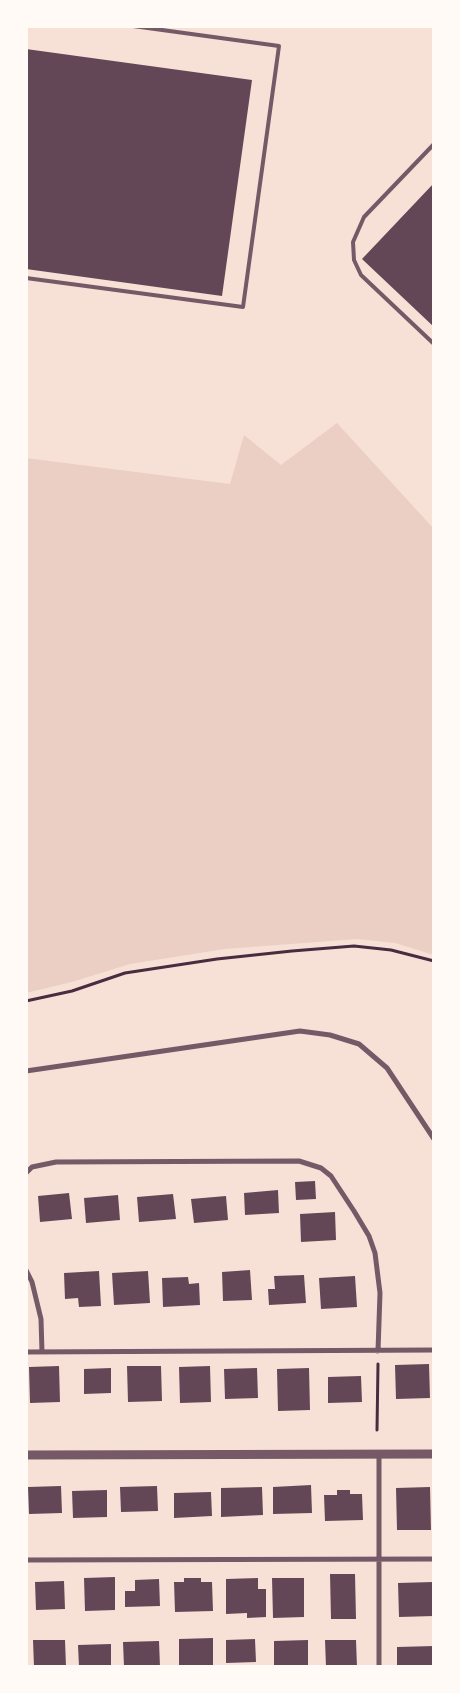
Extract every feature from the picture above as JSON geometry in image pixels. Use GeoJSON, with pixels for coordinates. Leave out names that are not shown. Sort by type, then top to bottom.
{"type":"FeatureCollection","features":[{"type":"Feature","properties":{"kind":"street"},"geometry":{"type":"LineString","coordinates":[[26,1071],[300,1031],[330,1034],[358,1044],[387,1068],[434,1139]]}},
{"type":"Feature","properties":{"kind":"street"},"geometry":{"type":"LineString","coordinates":[[26,1173],[32,1167],[56,1162],[299,1161],[321,1168],[331,1176],[354,1211],[369,1236],[375,1253],[379,1286],[378,1351]]}},
{"type":"Feature","properties":{"kind":"street"},"geometry":{"type":"LineString","coordinates":[[26,1270],[32,1282],[41,1319],[42,1352]]}},
{"type":"Feature","properties":{"kind":"street"},"geometry":{"type":"LineString","coordinates":[[26,1352],[434,1350]]}},
{"type":"Feature","properties":{"kind":"street"},"geometry":{"type":"LineString","coordinates":[[379,1454],[379,1667]]}},
{"type":"Feature","properties":{"kind":"street"},"geometry":{"type":"LineString","coordinates":[[26,1455],[434,1454]]}},
{"type":"Feature","properties":{"kind":"street"},"geometry":{"type":"LineString","coordinates":[[26,1560],[434,1559]]}},
{"type":"Feature","properties":{"kind":"lane"},"geometry":{"type":"LineString","coordinates":[[26,278],[243,307],[278,46],[133,26]]}},
{"type":"Feature","properties":{"kind":"lane"},"geometry":{"type":"LineString","coordinates":[[434,144],[364,218],[358,228],[353,251],[354,260],[361,275],[434,344]]}},
{"type":"Feature","properties":{"kind":"path"},"geometry":{"type":"LineString","coordinates":[[26,1001],[72,990],[125,973],[218,959],[283,952],[354,946],[391,950],[434,961]]}},
{"type":"Feature","properties":{"kind":"path"},"geometry":{"type":"LineString","coordinates":[[377,1430],[378,1351]]}},
{"type":"Feature","properties":{"kind":"shaded area"},"geometry":{"type":"Polygon","coordinates":[[[337,423],[434,529],[434,955],[395,943],[357,939],[225,949],[130,964],[72,982],[26,993],[26,458],[230,484],[244,435],[281,465],[337,423]]]}},
{"type":"Feature","properties":{"kind":"building"},"geometry":{"type":"Polygon","coordinates":[[[26,49],[252,80],[222,296],[26,269],[26,49]]]}},
{"type":"Feature","properties":{"kind":"building"},"geometry":{"type":"Polygon","coordinates":[[[434,183],[434,327],[362,259],[434,183]]]}},
{"type":"Feature","properties":{"kind":"building"},"geometry":{"type":"Polygon","coordinates":[[[315,1181],[316,1199],[296,1200],[295,1182],[315,1181]]]}},
{"type":"Feature","properties":{"kind":"building"},"geometry":{"type":"Polygon","coordinates":[[[278,1190],[279,1213],[245,1215],[244,1193],[278,1190]]]}},
{"type":"Feature","properties":{"kind":"building"},"geometry":{"type":"Polygon","coordinates":[[[69,1193],[72,1219],[40,1222],[38,1196],[69,1193]]]}},
{"type":"Feature","properties":{"kind":"building"},"geometry":{"type":"Polygon","coordinates":[[[173,1194],[176,1219],[139,1222],[137,1197],[173,1194]]]}},
{"type":"Feature","properties":{"kind":"building"},"geometry":{"type":"Polygon","coordinates":[[[118,1195],[120,1220],[86,1223],[84,1198],[118,1195]]]}},
{"type":"Feature","properties":{"kind":"building"},"geometry":{"type":"Polygon","coordinates":[[[226,1196],[228,1220],[194,1223],[191,1199],[226,1196]]]}},
{"type":"Feature","properties":{"kind":"building"},"geometry":{"type":"Polygon","coordinates":[[[335,1212],[336,1240],[301,1242],[300,1214],[335,1212]]]}},
{"type":"Feature","properties":{"kind":"building"},"geometry":{"type":"Polygon","coordinates":[[[250,1270],[252,1300],[223,1301],[222,1272],[250,1270]]]}},
{"type":"Feature","properties":{"kind":"building"},"geometry":{"type":"Polygon","coordinates":[[[99,1271],[101,1306],[79,1307],[78,1298],[65,1299],[64,1273],[99,1271]]]}},
{"type":"Feature","properties":{"kind":"building"},"geometry":{"type":"Polygon","coordinates":[[[148,1271],[150,1303],[114,1305],[112,1273],[148,1271]]]}},
{"type":"Feature","properties":{"kind":"building"},"geometry":{"type":"Polygon","coordinates":[[[304,1275],[306,1303],[269,1305],[268,1289],[275,1289],[274,1276],[304,1275]]]}},
{"type":"Feature","properties":{"kind":"building"},"geometry":{"type":"Polygon","coordinates":[[[355,1276],[357,1307],[321,1309],[319,1278],[355,1276]]]}},
{"type":"Feature","properties":{"kind":"building"},"geometry":{"type":"Polygon","coordinates":[[[188,1277],[189,1284],[199,1283],[200,1305],[163,1307],[162,1278],[188,1277]]]}},
{"type":"Feature","properties":{"kind":"building"},"geometry":{"type":"Polygon","coordinates":[[[429,1364],[430,1398],[396,1399],[395,1365],[429,1364]]]}},
{"type":"Feature","properties":{"kind":"building"},"geometry":{"type":"Polygon","coordinates":[[[59,1366],[60,1402],[30,1403],[29,1367],[59,1366]]]}},
{"type":"Feature","properties":{"kind":"building"},"geometry":{"type":"Polygon","coordinates":[[[127,1366],[161,1366],[162,1401],[128,1402],[127,1366]]]}},
{"type":"Feature","properties":{"kind":"building"},"geometry":{"type":"Polygon","coordinates":[[[210,1366],[211,1402],[180,1403],[179,1367],[210,1366]]]}},
{"type":"Feature","properties":{"kind":"building"},"geometry":{"type":"Polygon","coordinates":[[[111,1368],[111,1393],[84,1394],[84,1369],[111,1368]]]}},
{"type":"Feature","properties":{"kind":"building"},"geometry":{"type":"Polygon","coordinates":[[[257,1368],[258,1398],[225,1399],[224,1369],[257,1368]]]}},
{"type":"Feature","properties":{"kind":"building"},"geometry":{"type":"Polygon","coordinates":[[[309,1368],[310,1410],[278,1411],[277,1369],[309,1368]]]}},
{"type":"Feature","properties":{"kind":"building"},"geometry":{"type":"Polygon","coordinates":[[[361,1376],[362,1402],[328,1403],[328,1377],[361,1376]]]}},
{"type":"Feature","properties":{"kind":"building"},"geometry":{"type":"Polygon","coordinates":[[[311,1485],[312,1513],[273,1514],[273,1487],[311,1485]]]}},
{"type":"Feature","properties":{"kind":"building"},"geometry":{"type":"Polygon","coordinates":[[[61,1486],[62,1513],[29,1514],[28,1487],[61,1486]]]}},
{"type":"Feature","properties":{"kind":"building"},"geometry":{"type":"Polygon","coordinates":[[[157,1486],[158,1511],[121,1512],[120,1487],[157,1486]]]}},
{"type":"Feature","properties":{"kind":"building"},"geometry":{"type":"Polygon","coordinates":[[[262,1487],[263,1515],[221,1517],[221,1488],[262,1487]]]}},
{"type":"Feature","properties":{"kind":"building"},"geometry":{"type":"Polygon","coordinates":[[[430,1487],[431,1530],[397,1530],[396,1488],[430,1487]]]}},
{"type":"Feature","properties":{"kind":"building"},"geometry":{"type":"Polygon","coordinates":[[[107,1490],[107,1517],[73,1518],[72,1491],[107,1490]]]}},
{"type":"Feature","properties":{"kind":"building"},"geometry":{"type":"Polygon","coordinates":[[[337,1490],[350,1490],[350,1494],[362,1494],[363,1520],[325,1521],[324,1495],[337,1495],[337,1490]]]}},
{"type":"Feature","properties":{"kind":"building"},"geometry":{"type":"Polygon","coordinates":[[[211,1492],[212,1516],[174,1518],[174,1493],[211,1492]]]}},
{"type":"Feature","properties":{"kind":"building"},"geometry":{"type":"Polygon","coordinates":[[[330,1574],[355,1574],[356,1619],[331,1619],[330,1574]]]}},
{"type":"Feature","properties":{"kind":"building"},"geometry":{"type":"Polygon","coordinates":[[[115,1577],[115,1610],[85,1611],[84,1578],[115,1577]]]}},
{"type":"Feature","properties":{"kind":"building"},"geometry":{"type":"Polygon","coordinates":[[[184,1578],[201,1578],[201,1582],[212,1582],[213,1611],[175,1612],[174,1582],[184,1582],[184,1578]]]}},
{"type":"Feature","properties":{"kind":"building"},"geometry":{"type":"Polygon","coordinates":[[[258,1578],[258,1589],[266,1589],[266,1617],[247,1618],[247,1613],[226,1614],[226,1579],[258,1578]]]}},
{"type":"Feature","properties":{"kind":"building"},"geometry":{"type":"Polygon","coordinates":[[[272,1578],[304,1578],[304,1617],[273,1618],[272,1578]]]}},
{"type":"Feature","properties":{"kind":"building"},"geometry":{"type":"Polygon","coordinates":[[[159,1579],[160,1606],[125,1607],[125,1591],[135,1591],[135,1580],[159,1579]]]}},
{"type":"Feature","properties":{"kind":"building"},"geometry":{"type":"Polygon","coordinates":[[[64,1581],[65,1609],[36,1610],[35,1582],[64,1581]]]}},
{"type":"Feature","properties":{"kind":"building"},"geometry":{"type":"Polygon","coordinates":[[[433,1582],[434,1616],[399,1617],[398,1583],[433,1582]]]}},
{"type":"Feature","properties":{"kind":"building"},"geometry":{"type":"Polygon","coordinates":[[[213,1638],[213,1667],[179,1667],[179,1639],[213,1638]]]}},
{"type":"Feature","properties":{"kind":"building"},"geometry":{"type":"Polygon","coordinates":[[[255,1639],[256,1662],[226,1663],[226,1640],[255,1639]]]}},
{"type":"Feature","properties":{"kind":"building"},"geometry":{"type":"Polygon","coordinates":[[[33,1640],[65,1640],[66,1667],[34,1667],[33,1640]]]}},
{"type":"Feature","properties":{"kind":"building"},"geometry":{"type":"Polygon","coordinates":[[[308,1640],[308,1667],[274,1667],[274,1641],[308,1640]]]}},
{"type":"Feature","properties":{"kind":"building"},"geometry":{"type":"Polygon","coordinates":[[[325,1640],[356,1640],[357,1667],[326,1667],[325,1640]]]}},
{"type":"Feature","properties":{"kind":"building"},"geometry":{"type":"Polygon","coordinates":[[[159,1641],[160,1667],[124,1667],[123,1642],[159,1641]]]}},
{"type":"Feature","properties":{"kind":"building"},"geometry":{"type":"Polygon","coordinates":[[[111,1644],[111,1667],[79,1667],[78,1645],[111,1644]]]}},
{"type":"Feature","properties":{"kind":"building"},"geometry":{"type":"Polygon","coordinates":[[[434,1646],[434,1667],[397,1667],[397,1647],[434,1646]]]}}]}
